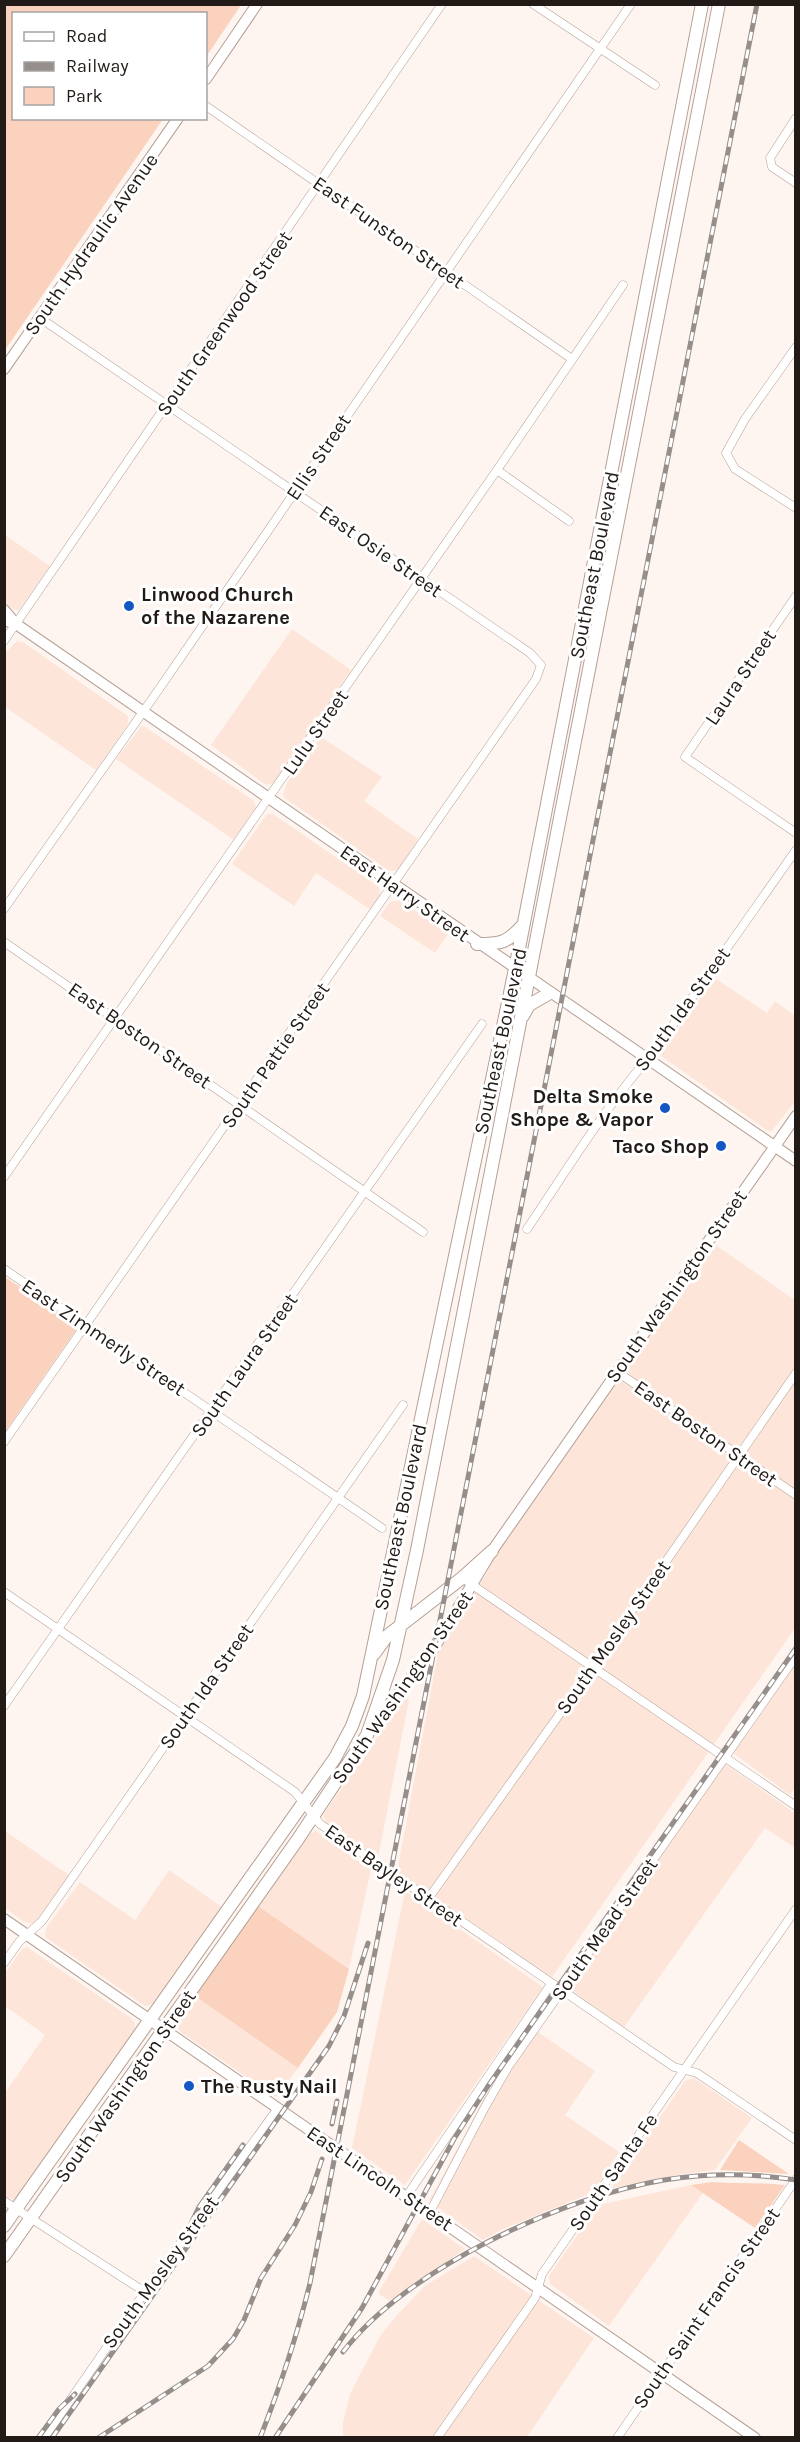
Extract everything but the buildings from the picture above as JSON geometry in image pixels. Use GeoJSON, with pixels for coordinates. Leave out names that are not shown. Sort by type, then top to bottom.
{"type":"FeatureCollection","features":[{"type":"Feature","properties":{"kind":"main road","name":"Southeast Boulevard"},"geometry":{"type":"LineString","coordinates":[[150,2019],[335,1758],[352,1726],[363,1696],[515,969],[702,4]]}},
{"type":"Feature","properties":{"kind":"main road","name":"Southeast Boulevard"},"geometry":{"type":"LineString","coordinates":[[367,1735],[382,1694],[402,1624],[719,4]]}},
{"type":"Feature","properties":{"kind":"main road"},"geometry":{"type":"LineString","coordinates":[[477,944],[501,943],[513,936],[524,924]]}},
{"type":"Feature","properties":{"kind":"main road"},"geometry":{"type":"LineString","coordinates":[[519,1022],[529,1005],[550,993]]}},
{"type":"Feature","properties":{"kind":"main road"},"geometry":{"type":"LineString","coordinates":[[370,1659],[380,1644],[402,1624],[467,1582],[492,1551]]}},
{"type":"Feature","properties":{"kind":"main road","name":"South Washington Street"},"geometry":{"type":"LineString","coordinates":[[4,2256],[165,2029],[367,1735]]}},
{"type":"Feature","properties":{"kind":"main road","name":"South Washington Street"},"geometry":{"type":"LineString","coordinates":[[4,2226],[150,2019]]}},
{"type":"Feature","properties":{"kind":"street"},"geometry":{"type":"LineString","coordinates":[[207,78],[257,4]]}},
{"type":"Feature","properties":{"kind":"street","name":"South Greenwood Street"},"geometry":{"type":"LineString","coordinates":[[4,641],[442,4]]}},
{"type":"Feature","properties":{"kind":"street"},"geometry":{"type":"LineString","coordinates":[[533,4],[655,86]]}},
{"type":"Feature","properties":{"kind":"street","name":"Ellis Street"},"geometry":{"type":"LineString","coordinates":[[4,909],[143,712],[631,4]]}},
{"type":"Feature","properties":{"kind":"street","name":"East Funston Street"},"geometry":{"type":"LineString","coordinates":[[207,107],[572,359]]}},
{"type":"Feature","properties":{"kind":"street"},"geometry":{"type":"LineString","coordinates":[[795,118],[770,158],[772,167],[795,183]]}},
{"type":"Feature","properties":{"kind":"street","name":"South Hydraulic Avenue"},"geometry":{"type":"LineString","coordinates":[[4,369],[177,120]]}},
{"type":"Feature","properties":{"kind":"street","name":"Lulu Street"},"geometry":{"type":"LineString","coordinates":[[4,1178],[497,470],[623,285]]}},
{"type":"Feature","properties":{"kind":"street","name":"East Osie Street"},"geometry":{"type":"LineString","coordinates":[[40,318],[530,653],[541,665]]}},
{"type":"Feature","properties":{"kind":"street"},"geometry":{"type":"LineString","coordinates":[[795,347],[745,419],[726,453],[735,469],[795,508]]}},
{"type":"Feature","properties":{"kind":"street"},"geometry":{"type":"LineString","coordinates":[[497,470],[569,521]]}},
{"type":"Feature","properties":{"kind":"street","name":"Laura Street"},"geometry":{"type":"LineString","coordinates":[[795,596],[685,757],[795,833]]}},
{"type":"Feature","properties":{"kind":"street","name":"East Harry Street"},"geometry":{"type":"LineString","coordinates":[[4,610],[16,624],[477,944],[795,1161]]}},
{"type":"Feature","properties":{"kind":"street","name":"East Harry Street"},"geometry":{"type":"LineString","coordinates":[[4,620],[16,624]]}},
{"type":"Feature","properties":{"kind":"street","name":"South Pattie Street"},"geometry":{"type":"LineString","coordinates":[[4,1442],[536,679],[541,665]]}},
{"type":"Feature","properties":{"kind":"street","name":"South Ida Street"},"geometry":{"type":"LineString","coordinates":[[527,1229],[795,850]]}},
{"type":"Feature","properties":{"kind":"street","name":"East Boston Street"},"geometry":{"type":"LineString","coordinates":[[4,942],[423,1232]]}},
{"type":"Feature","properties":{"kind":"street","name":"South Laura Street"},"geometry":{"type":"LineString","coordinates":[[4,1706],[482,1024]]}},
{"type":"Feature","properties":{"kind":"street","name":"South Washington Street"},"geometry":{"type":"LineString","coordinates":[[492,1551],[795,1116]]}},
{"type":"Feature","properties":{"kind":"street","name":"East Zimmerly Street"},"geometry":{"type":"LineString","coordinates":[[4,1269],[382,1528]]}},
{"type":"Feature","properties":{"kind":"street","name":"East Boston Street"},"geometry":{"type":"LineString","coordinates":[[616,1371],[795,1495]]}},
{"type":"Feature","properties":{"kind":"street","name":"South Mosley Street"},"geometry":{"type":"LineString","coordinates":[[428,1899],[795,1373]]}},
{"type":"Feature","properties":{"kind":"street","name":"South Ida Street"},"geometry":{"type":"LineString","coordinates":[[4,1963],[19,1942],[42,1921],[403,1405]]}},
{"type":"Feature","properties":{"kind":"street"},"geometry":{"type":"LineString","coordinates":[[467,1582],[795,1806]]}},
{"type":"Feature","properties":{"kind":"street","name":"South Washington Street"},"geometry":{"type":"LineString","coordinates":[[367,1735],[434,1648],[467,1582]]}},
{"type":"Feature","properties":{"kind":"street","name":"East Bayley Street"},"geometry":{"type":"LineString","coordinates":[[4,1592],[295,1791],[320,1824],[428,1899],[674,2067],[697,2073],[795,2139]]}},
{"type":"Feature","properties":{"kind":"street","name":"South Mead Street"},"geometry":{"type":"LineString","coordinates":[[430,2212],[497,2085],[795,1656]]}},
{"type":"Feature","properties":{"kind":"street","name":"South Santa Fe"},"geometry":{"type":"LineString","coordinates":[[437,2438],[535,2298],[542,2274],[795,1909]]}},
{"type":"Feature","properties":{"kind":"street","name":"East Lincoln Street"},"geometry":{"type":"LineString","coordinates":[[4,1918],[755,2438]]}},
{"type":"Feature","properties":{"kind":"street","name":"South Mead Street"},"geometry":{"type":"LineString","coordinates":[[406,2197],[551,1984]]}},
{"type":"Feature","properties":{"kind":"street","name":"South Mosley Street"},"geometry":{"type":"LineString","coordinates":[[44,2438],[145,2292],[278,2108]]}},
{"type":"Feature","properties":{"kind":"street","name":"South Saint Francis Street"},"geometry":{"type":"LineString","coordinates":[[617,2438],[795,2179]]}},
{"type":"Feature","properties":{"kind":"street"},"geometry":{"type":"LineString","coordinates":[[4,2201],[145,2292]]}},
{"type":"Feature","properties":{"kind":"shaded area"},"geometry":{"type":"Polygon","coordinates":[[[5,535],[50,566],[19,610],[5,604],[5,535]]]}},
{"type":"Feature","properties":{"kind":"shaded area"},"geometry":{"type":"Polygon","coordinates":[[[292,629],[351,670],[274,783],[266,785],[211,745],[292,629]]]}},
{"type":"Feature","properties":{"kind":"shaded area"},"geometry":{"type":"Polygon","coordinates":[[[17,641],[23,642],[128,716],[128,724],[96,770],[5,707],[5,653],[17,641]]]}},
{"type":"Feature","properties":{"kind":"shaded area"},"geometry":{"type":"Polygon","coordinates":[[[141,727],[145,727],[253,800],[255,810],[234,840],[116,759],[141,727]]]}},
{"type":"Feature","properties":{"kind":"shaded area"},"geometry":{"type":"Polygon","coordinates":[[[321,737],[382,777],[364,801],[418,839],[398,870],[389,871],[285,798],[283,794],[287,783],[321,737]]]}},
{"type":"Feature","properties":{"kind":"shaded area"},"geometry":{"type":"Polygon","coordinates":[[[267,814],[273,814],[379,887],[380,895],[371,910],[316,873],[294,906],[232,864],[267,814]]]}},
{"type":"Feature","properties":{"kind":"shaded area"},"geometry":{"type":"Polygon","coordinates":[[[400,900],[448,934],[435,953],[380,916],[390,902],[400,900]]]}},
{"type":"Feature","properties":{"kind":"shaded area"},"geometry":{"type":"Polygon","coordinates":[[[715,978],[767,1013],[775,1001],[795,1016],[795,1101],[772,1131],[768,1131],[661,1056],[715,978]]]}},
{"type":"Feature","properties":{"kind":"shaded area"},"geometry":{"type":"Polygon","coordinates":[[[714,1244],[795,1300],[795,1628],[552,1977],[397,1872],[438,1653],[489,1569],[496,1553],[714,1244]]]}},
{"type":"Feature","properties":{"kind":"shaded area"},"geometry":{"type":"Polygon","coordinates":[[[795,1664],[796,1787],[790,1795],[733,1753],[795,1664]]]}},
{"type":"Feature","properties":{"kind":"shaded area"},"geometry":{"type":"Polygon","coordinates":[[[405,1697],[409,1700],[378,1858],[326,1823],[323,1815],[405,1697]]]}},
{"type":"Feature","properties":{"kind":"shaded area"},"geometry":{"type":"Polygon","coordinates":[[[725,1764],[795,1813],[795,1848],[765,1828],[624,2027],[568,1988],[725,1764]]]}},
{"type":"Feature","properties":{"kind":"shaded area"},"geometry":{"type":"Polygon","coordinates":[[[5,1831],[69,1875],[39,1919],[32,1924],[24,1922],[5,1908],[5,1831]]]}},
{"type":"Feature","properties":{"kind":"shaded area"},"geometry":{"type":"Polygon","coordinates":[[[316,1831],[371,1870],[349,1969],[258,1906],[307,1835],[316,1831]]]}},
{"type":"Feature","properties":{"kind":"shaded area"},"geometry":{"type":"Polygon","coordinates":[[[169,1870],[222,1907],[157,2001],[150,2005],[145,2006],[45,1937],[46,1928],[80,1882],[135,1920],[169,1870]]]}},
{"type":"Feature","properties":{"kind":"shaded area"},"geometry":{"type":"Polygon","coordinates":[[[405,1891],[543,1987],[405,2185],[352,2148],[405,1891]]]}},
{"type":"Feature","properties":{"kind":"shaded area"},"geometry":{"type":"Polygon","coordinates":[[[27,1947],[131,2018],[135,2029],[20,2196],[13,2199],[5,2198],[5,2093],[45,2035],[5,2006],[5,1973],[22,1949],[27,1947]]]}},
{"type":"Feature","properties":{"kind":"shaded area"},"geometry":{"type":"Polygon","coordinates":[[[195,1996],[298,2068],[276,2097],[182,2033],[178,2028],[178,2019],[195,1996]]]}},
{"type":"Feature","properties":{"kind":"shaded area"},"geometry":{"type":"Polygon","coordinates":[[[532,2028],[595,2071],[565,2115],[619,2152],[594,2192],[503,2229],[483,2240],[429,2201],[483,2100],[532,2028]]]}},
{"type":"Feature","properties":{"kind":"shaded area"},"geometry":{"type":"Polygon","coordinates":[[[694,2078],[752,2118],[715,2170],[611,2188],[685,2081],[694,2078]]]}},
{"type":"Feature","properties":{"kind":"shaded area"},"geometry":{"type":"Polygon","coordinates":[[[691,2185],[703,2193],[609,2326],[550,2284],[549,2276],[598,2205],[691,2185]]]}},
{"type":"Feature","properties":{"kind":"shaded area"},"geometry":{"type":"Polygon","coordinates":[[[422,2219],[465,2249],[389,2301],[378,2293],[422,2219]]]}},
{"type":"Feature","properties":{"kind":"shaded area"},"geometry":{"type":"Polygon","coordinates":[[[474,2256],[594,2338],[527,2437],[343,2438],[343,2422],[350,2394],[380,2336],[426,2285],[474,2256]]]}},
{"type":"Feature","properties":{"kind":"green space"},"geometry":{"type":"Polygon","coordinates":[[[5,4],[241,5],[207,56],[207,12],[12,12],[12,120],[162,120],[5,350],[5,4]]]}},
{"type":"Feature","properties":{"kind":"green space"},"geometry":{"type":"Polygon","coordinates":[[[5,1277],[73,1323],[76,1330],[5,1432],[5,1277]]]}},
{"type":"Feature","properties":{"kind":"green space"},"geometry":{"type":"Polygon","coordinates":[[[258,1906],[349,1969],[337,2012],[298,2068],[195,1996],[258,1906]]]}},
{"type":"Feature","properties":{"kind":"green space"},"geometry":{"type":"Polygon","coordinates":[[[739,2140],[789,2174],[720,2170],[739,2140]]]}},
{"type":"Feature","properties":{"kind":"green space"},"geometry":{"type":"Polygon","coordinates":[[[712,2182],[785,2185],[755,2228],[691,2185],[712,2182]]]}},
{"type":"Feature","properties":{"kind":"railway"},"geometry":{"type":"LineString","coordinates":[[260,2438],[288,2361],[310,2283],[757,4]]}},
{"type":"Feature","properties":{"kind":"railway"},"geometry":{"type":"LineString","coordinates":[[275,2438],[362,2308],[454,2139],[488,2086],[796,1648]]}},
{"type":"Feature","properties":{"kind":"railway"},"geometry":{"type":"LineString","coordinates":[[52,2438],[329,2046],[344,2016],[368,1943]]}},
{"type":"Feature","properties":{"kind":"railway"},"geometry":{"type":"LineString","coordinates":[[332,2124],[337,2101]]}},
{"type":"Feature","properties":{"kind":"railway"},"geometry":{"type":"LineString","coordinates":[[183,2240],[199,2207],[243,2145]]}},
{"type":"Feature","properties":{"kind":"railway"},"geometry":{"type":"LineString","coordinates":[[98,2438],[208,2366],[233,2339],[244,2320],[261,2278],[295,2225],[311,2192],[322,2159]]}},
{"type":"Feature","properties":{"kind":"railway"},"geometry":{"type":"LineString","coordinates":[[343,2352],[371,2321],[405,2292],[445,2266],[489,2241],[580,2202],[624,2189],[680,2178],[746,2175],[796,2180]]}},
{"type":"Feature","properties":{"kind":"railway"},"geometry":{"type":"LineString","coordinates":[[38,2438],[59,2409],[75,2394]]}},
{"type":"Feature","properties":{"kind":"place","name":"Linwood Church of the Nazarene"},"geometry":{"type":"Point","coordinates":[129,606]}},
{"type":"Feature","properties":{"kind":"place","name":"Delta Smoke Shope & Vapor"},"geometry":{"type":"Point","coordinates":[665,1108]}},
{"type":"Feature","properties":{"kind":"place","name":"Taco Shop"},"geometry":{"type":"Point","coordinates":[721,1146]}},
{"type":"Feature","properties":{"kind":"place","name":"The Rusty Nail"},"geometry":{"type":"Point","coordinates":[189,2086]}}]}
